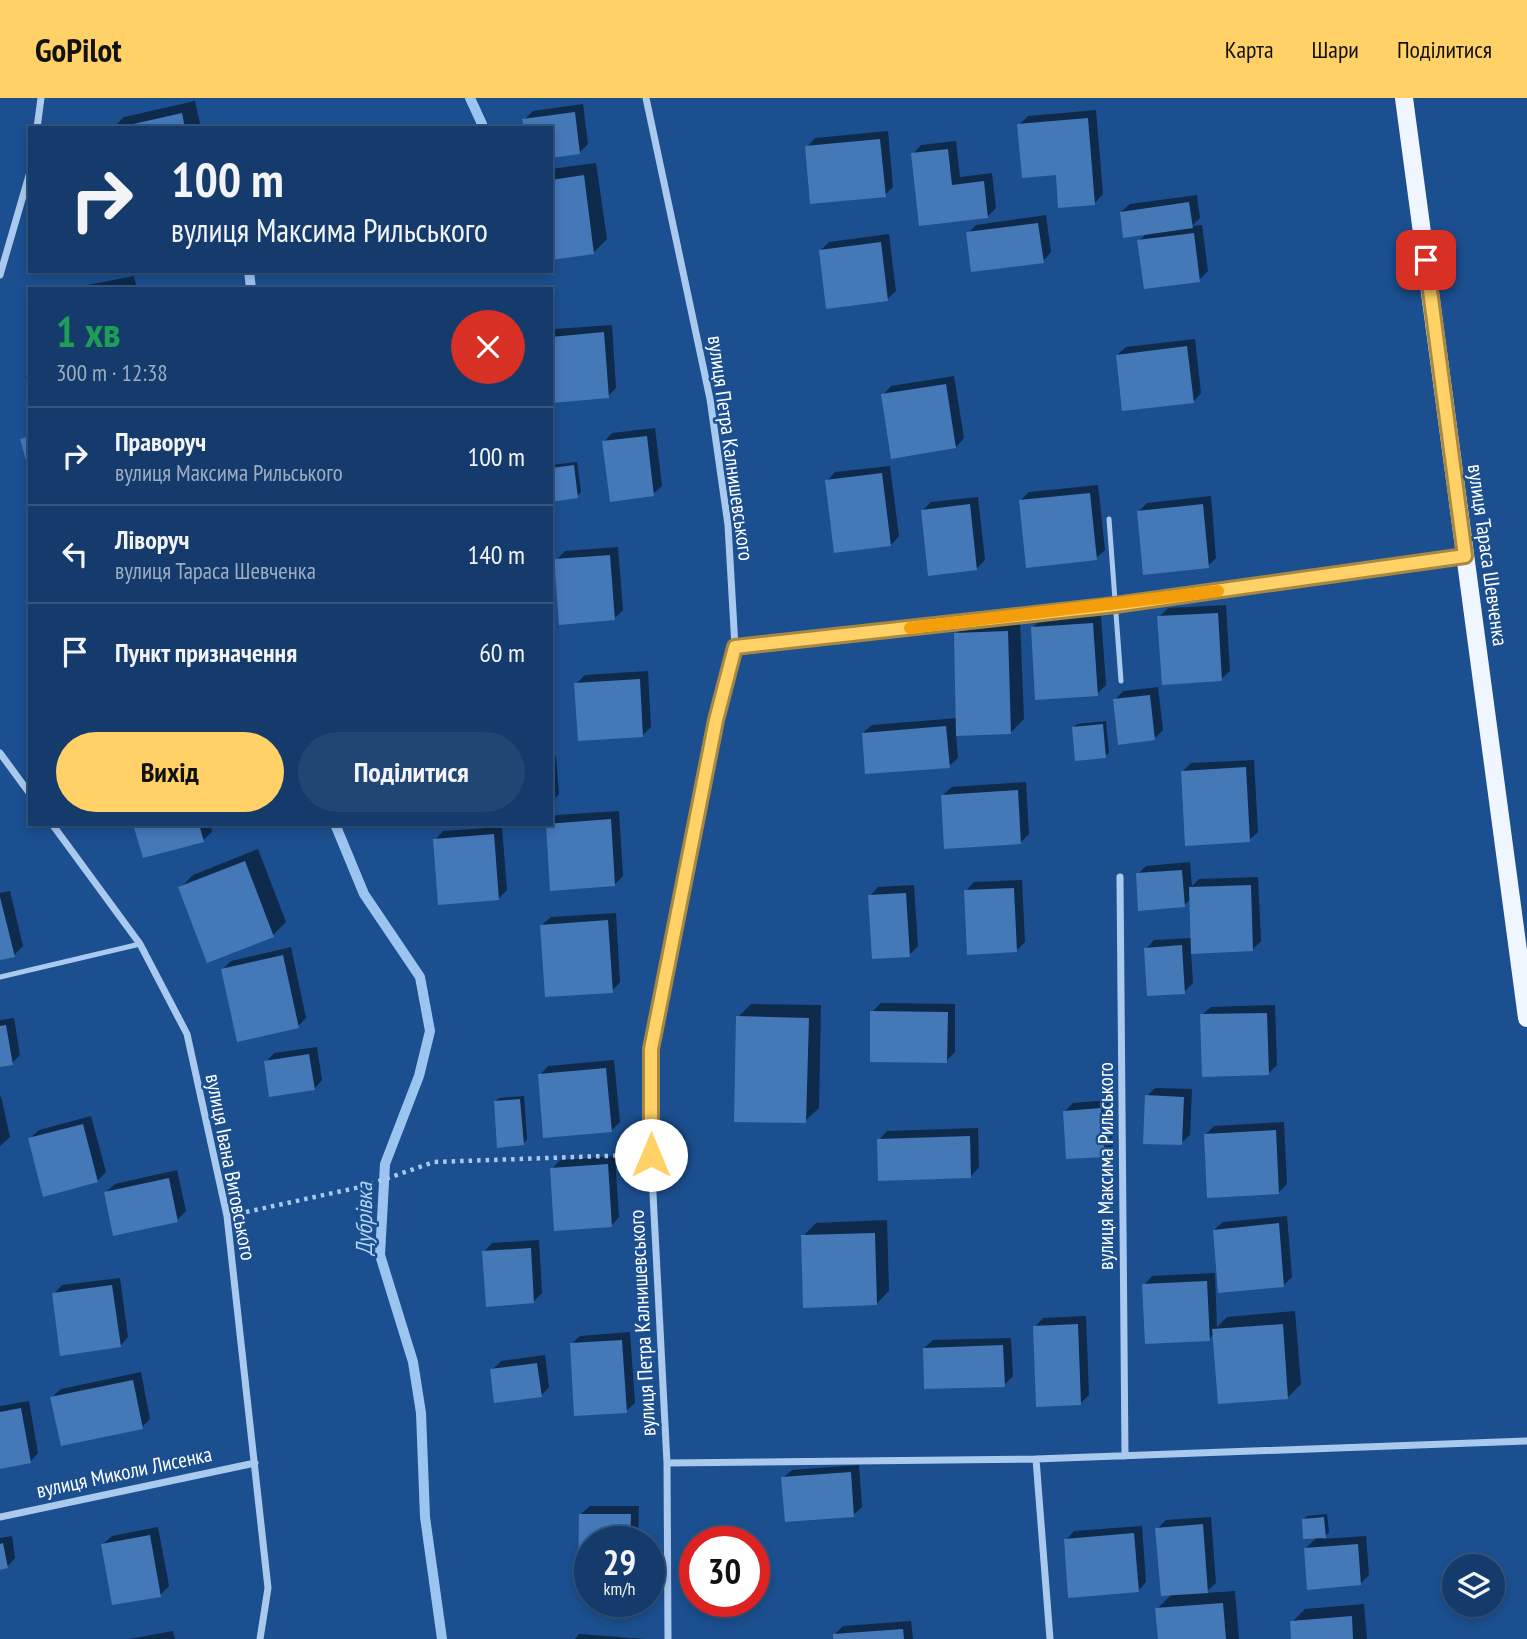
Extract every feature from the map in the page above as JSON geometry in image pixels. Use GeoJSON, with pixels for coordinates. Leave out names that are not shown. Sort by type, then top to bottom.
{"type":"FeatureCollection","features":[{"type":"Feature","properties":{"kind":"main road","name":"вулиця Тараса Шевченка"},"geometry":{"type":"LineString","coordinates":[[1404,98],[1527,1018]]}},
{"type":"Feature","properties":{"kind":"street"},"geometry":{"type":"LineString","coordinates":[[37,126],[41,98]]}},
{"type":"Feature","properties":{"kind":"street","name":"вулиця Петра Калнишевського"},"geometry":{"type":"LineString","coordinates":[[646,98],[710,399],[728,525],[735,647],[716,720],[651,1049],[651,1155],[667,1463],[668,1639]]}},
{"type":"Feature","properties":{"kind":"street"},"geometry":{"type":"LineString","coordinates":[[0,275],[28,179]]}},
{"type":"Feature","properties":{"kind":"street"},"geometry":{"type":"LineString","coordinates":[[735,647],[1115,605],[1465,556]]}},
{"type":"Feature","properties":{"kind":"street"},"geometry":{"type":"LineString","coordinates":[[0,753],[28,791]]}},
{"type":"Feature","properties":{"kind":"street","name":"вулиця Івана Виговського"},"geometry":{"type":"LineString","coordinates":[[53,826],[140,944],[187,1034],[227,1216],[268,1588],[260,1639]]}},
{"type":"Feature","properties":{"kind":"street","name":"вулиця Максима Рильського"},"geometry":{"type":"LineString","coordinates":[[1120,877],[1125,1456]]}},
{"type":"Feature","properties":{"kind":"street"},"geometry":{"type":"LineString","coordinates":[[667,1463],[1035,1459],[1527,1441]]}},
{"type":"Feature","properties":{"kind":"street"},"geometry":{"type":"LineString","coordinates":[[1035,1459],[1050,1639]]}},
{"type":"Feature","properties":{"kind":"street","name":"вулиця Миколи Лисенка"},"geometry":{"type":"LineString","coordinates":[[0,1517],[255,1463]]}},
{"type":"Feature","properties":{"kind":"lane"},"geometry":{"type":"LineString","coordinates":[[1109,519],[1121,681]]}},
{"type":"Feature","properties":{"kind":"lane"},"geometry":{"type":"LineString","coordinates":[[0,977],[140,944]]}},
{"type":"Feature","properties":{"kind":"path"},"geometry":{"type":"LineString","coordinates":[[227,1216],[365,1186],[434,1162],[651,1155]]}},
{"type":"Feature","properties":{"kind":"building"},"geometry":{"type":"Polygon","coordinates":[[[575,112],[580,154],[553,158],[553,126],[524,126],[522,119],[575,112]]]}},
{"type":"Feature","properties":{"kind":"building"},"geometry":{"type":"Polygon","coordinates":[[[182,113],[185,126],[124,126],[182,113]]]}},
{"type":"Feature","properties":{"kind":"building"},"geometry":{"type":"Polygon","coordinates":[[[1088,118],[1095,205],[1058,208],[1056,175],[1022,178],[1017,124],[1088,118]]]}},
{"type":"Feature","properties":{"kind":"building"},"geometry":{"type":"Polygon","coordinates":[[[880,139],[886,197],[810,204],[805,146],[880,139]]]}},
{"type":"Feature","properties":{"kind":"building"},"geometry":{"type":"Polygon","coordinates":[[[948,149],[952,185],[984,181],[988,218],[919,226],[911,153],[948,149]]]}},
{"type":"Feature","properties":{"kind":"building"},"geometry":{"type":"Polygon","coordinates":[[[584,175],[594,254],[553,260],[553,180],[584,175]]]}},
{"type":"Feature","properties":{"kind":"building"},"geometry":{"type":"Polygon","coordinates":[[[1189,202],[1193,228],[1123,238],[1120,212],[1189,202]]]}},
{"type":"Feature","properties":{"kind":"building"},"geometry":{"type":"Polygon","coordinates":[[[1038,223],[1044,263],[971,272],[966,232],[1038,223]]]}},
{"type":"Feature","properties":{"kind":"building"},"geometry":{"type":"Polygon","coordinates":[[[1194,233],[1200,282],[1144,289],[1137,240],[1194,233]]]}},
{"type":"Feature","properties":{"kind":"building"},"geometry":{"type":"Polygon","coordinates":[[[881,242],[888,301],[826,309],[819,250],[881,242]]]}},
{"type":"Feature","properties":{"kind":"building"},"geometry":{"type":"Polygon","coordinates":[[[604,332],[609,398],[553,403],[553,337],[604,332]]]}},
{"type":"Feature","properties":{"kind":"building"},"geometry":{"type":"Polygon","coordinates":[[[1187,346],[1194,403],[1122,411],[1116,355],[1187,346]]]}},
{"type":"Feature","properties":{"kind":"building"},"geometry":{"type":"Polygon","coordinates":[[[946,384],[956,448],[891,459],[881,394],[946,384]]]}},
{"type":"Feature","properties":{"kind":"building"},"geometry":{"type":"Polygon","coordinates":[[[647,436],[654,496],[610,502],[602,441],[647,436]]]}},
{"type":"Feature","properties":{"kind":"building"},"geometry":{"type":"Polygon","coordinates":[[[28,437],[28,467],[20,439],[28,437]]]}},
{"type":"Feature","properties":{"kind":"building"},"geometry":{"type":"Polygon","coordinates":[[[574,465],[578,498],[553,502],[553,468],[574,465]]]}},
{"type":"Feature","properties":{"kind":"building"},"geometry":{"type":"Polygon","coordinates":[[[882,473],[891,546],[834,553],[825,480],[882,473]]]}},
{"type":"Feature","properties":{"kind":"building"},"geometry":{"type":"Polygon","coordinates":[[[1090,493],[1097,560],[1026,568],[1019,500],[1090,493]]]}},
{"type":"Feature","properties":{"kind":"building"},"geometry":{"type":"Polygon","coordinates":[[[970,504],[977,570],[928,576],[921,510],[970,504]]]}},
{"type":"Feature","properties":{"kind":"building"},"geometry":{"type":"Polygon","coordinates":[[[1203,504],[1209,568],[1143,575],[1137,511],[1203,504]]]}},
{"type":"Feature","properties":{"kind":"building"},"geometry":{"type":"Polygon","coordinates":[[[610,555],[615,620],[559,625],[554,559],[610,555]]]}},
{"type":"Feature","properties":{"kind":"building"},"geometry":{"type":"Polygon","coordinates":[[[1218,613],[1222,681],[1162,685],[1157,616],[1218,613]]]}},
{"type":"Feature","properties":{"kind":"building"},"geometry":{"type":"Polygon","coordinates":[[[1093,623],[1098,696],[1035,700],[1031,627],[1093,623]]]}},
{"type":"Feature","properties":{"kind":"building"},"geometry":{"type":"Polygon","coordinates":[[[1008,631],[1011,734],[956,736],[954,633],[1008,631]]]}},
{"type":"Feature","properties":{"kind":"building"},"geometry":{"type":"Polygon","coordinates":[[[640,679],[643,737],[578,741],[574,683],[640,679]]]}},
{"type":"Feature","properties":{"kind":"building"},"geometry":{"type":"Polygon","coordinates":[[[1150,695],[1155,740],[1118,745],[1113,699],[1150,695]]]}},
{"type":"Feature","properties":{"kind":"building"},"geometry":{"type":"Polygon","coordinates":[[[1103,724],[1106,758],[1075,761],[1072,727],[1103,724]]]}},
{"type":"Feature","properties":{"kind":"building"},"geometry":{"type":"Polygon","coordinates":[[[946,726],[950,768],[865,774],[862,733],[946,726]]]}},
{"type":"Feature","properties":{"kind":"building"},"geometry":{"type":"Polygon","coordinates":[[[1246,767],[1250,842],[1185,846],[1181,771],[1246,767]]]}},
{"type":"Feature","properties":{"kind":"building"},"geometry":{"type":"Polygon","coordinates":[[[1018,790],[1021,844],[944,849],[941,795],[1018,790]]]}},
{"type":"Feature","properties":{"kind":"building"},"geometry":{"type":"Polygon","coordinates":[[[611,819],[615,886],[550,891],[546,826],[553,826],[553,823],[611,819]]]}},
{"type":"Feature","properties":{"kind":"building"},"geometry":{"type":"Polygon","coordinates":[[[134,826],[200,826],[204,842],[143,858],[134,826]]]}},
{"type":"Feature","properties":{"kind":"building"},"geometry":{"type":"Polygon","coordinates":[[[494,834],[499,900],[438,905],[433,839],[494,834]]]}},
{"type":"Feature","properties":{"kind":"building"},"geometry":{"type":"Polygon","coordinates":[[[245,861],[274,937],[207,963],[178,887],[245,861]]]}},
{"type":"Feature","properties":{"kind":"building"},"geometry":{"type":"Polygon","coordinates":[[[1182,870],[1185,907],[1138,911],[1136,873],[1182,870]]]}},
{"type":"Feature","properties":{"kind":"building"},"geometry":{"type":"Polygon","coordinates":[[[1251,885],[1253,951],[1191,954],[1189,887],[1251,885]]]}},
{"type":"Feature","properties":{"kind":"building"},"geometry":{"type":"Polygon","coordinates":[[[1014,888],[1017,952],[967,955],[964,890],[1014,888]]]}},
{"type":"Feature","properties":{"kind":"building"},"geometry":{"type":"Polygon","coordinates":[[[906,893],[910,957],[872,959],[868,895],[906,893]]]}},
{"type":"Feature","properties":{"kind":"building"},"geometry":{"type":"Polygon","coordinates":[[[0,897],[15,957],[0,960],[0,897]]]}},
{"type":"Feature","properties":{"kind":"building"},"geometry":{"type":"Polygon","coordinates":[[[608,920],[613,993],[545,997],[540,925],[608,920]]]}},
{"type":"Feature","properties":{"kind":"building"},"geometry":{"type":"Polygon","coordinates":[[[1182,945],[1185,994],[1147,996],[1144,948],[1182,945]]]}},
{"type":"Feature","properties":{"kind":"building"},"geometry":{"type":"Polygon","coordinates":[[[283,955],[299,1028],[237,1042],[221,969],[283,955]]]}},
{"type":"Feature","properties":{"kind":"building"},"geometry":{"type":"Polygon","coordinates":[[[870,1011],[948,1012],[947,1063],[870,1062],[870,1011]]]}},
{"type":"Feature","properties":{"kind":"building"},"geometry":{"type":"Polygon","coordinates":[[[1267,1013],[1269,1075],[1202,1077],[1200,1014],[1267,1013]]]}},
{"type":"Feature","properties":{"kind":"building"},"geometry":{"type":"Polygon","coordinates":[[[736,1016],[809,1018],[806,1123],[734,1122],[736,1016]]]}},
{"type":"Feature","properties":{"kind":"building"},"geometry":{"type":"Polygon","coordinates":[[[6,1025],[13,1065],[0,1067],[0,1026],[6,1025]]]}},
{"type":"Feature","properties":{"kind":"building"},"geometry":{"type":"Polygon","coordinates":[[[309,1054],[315,1090],[269,1097],[264,1061],[309,1054]]]}},
{"type":"Feature","properties":{"kind":"building"},"geometry":{"type":"Polygon","coordinates":[[[606,1068],[612,1132],[543,1138],[538,1074],[606,1068]]]}},
{"type":"Feature","properties":{"kind":"building"},"geometry":{"type":"Polygon","coordinates":[[[1145,1095],[1184,1097],[1182,1145],[1143,1144],[1145,1095]]]}},
{"type":"Feature","properties":{"kind":"building"},"geometry":{"type":"Polygon","coordinates":[[[520,1099],[524,1145],[497,1148],[494,1101],[520,1099]]]}},
{"type":"Feature","properties":{"kind":"building"},"geometry":{"type":"Polygon","coordinates":[[[1101,1108],[1105,1157],[1066,1159],[1063,1111],[1101,1108]]]}},
{"type":"Feature","properties":{"kind":"building"},"geometry":{"type":"Polygon","coordinates":[[[83,1124],[98,1182],[43,1197],[28,1138],[83,1124]]]}},
{"type":"Feature","properties":{"kind":"building"},"geometry":{"type":"Polygon","coordinates":[[[1276,1130],[1279,1194],[1207,1198],[1204,1134],[1276,1130]]]}},
{"type":"Feature","properties":{"kind":"building"},"geometry":{"type":"Polygon","coordinates":[[[970,1136],[971,1178],[878,1181],[877,1139],[970,1136]]]}},
{"type":"Feature","properties":{"kind":"building"},"geometry":{"type":"Polygon","coordinates":[[[608,1164],[612,1227],[554,1231],[550,1168],[608,1164]]]}},
{"type":"Feature","properties":{"kind":"building"},"geometry":{"type":"Polygon","coordinates":[[[169,1178],[178,1222],[113,1236],[104,1192],[169,1178]]]}},
{"type":"Feature","properties":{"kind":"building"},"geometry":{"type":"Polygon","coordinates":[[[1279,1223],[1284,1287],[1218,1293],[1213,1230],[1279,1223]]]}},
{"type":"Feature","properties":{"kind":"building"},"geometry":{"type":"Polygon","coordinates":[[[875,1233],[877,1305],[803,1308],[801,1235],[875,1233]]]}},
{"type":"Feature","properties":{"kind":"building"},"geometry":{"type":"Polygon","coordinates":[[[531,1248],[534,1303],[486,1307],[482,1251],[531,1248]]]}},
{"type":"Feature","properties":{"kind":"building"},"geometry":{"type":"Polygon","coordinates":[[[1207,1281],[1210,1341],[1145,1344],[1142,1284],[1207,1281]]]}},
{"type":"Feature","properties":{"kind":"building"},"geometry":{"type":"Polygon","coordinates":[[[112,1285],[121,1347],[60,1356],[52,1293],[112,1285]]]}},
{"type":"Feature","properties":{"kind":"building"},"geometry":{"type":"Polygon","coordinates":[[[1078,1324],[1081,1405],[1036,1407],[1033,1326],[1078,1324]]]}},
{"type":"Feature","properties":{"kind":"building"},"geometry":{"type":"Polygon","coordinates":[[[1283,1324],[1288,1399],[1218,1404],[1212,1329],[1283,1324]]]}},
{"type":"Feature","properties":{"kind":"building"},"geometry":{"type":"Polygon","coordinates":[[[622,1340],[627,1413],[574,1416],[570,1343],[622,1340]]]}},
{"type":"Feature","properties":{"kind":"building"},"geometry":{"type":"Polygon","coordinates":[[[1003,1345],[1005,1387],[924,1389],[923,1348],[1003,1345]]]}},
{"type":"Feature","properties":{"kind":"building"},"geometry":{"type":"Polygon","coordinates":[[[537,1363],[542,1397],[494,1403],[490,1369],[537,1363]]]}},
{"type":"Feature","properties":{"kind":"building"},"geometry":{"type":"Polygon","coordinates":[[[133,1380],[143,1429],[61,1446],[50,1397],[133,1380]]]}},
{"type":"Feature","properties":{"kind":"building"},"geometry":{"type":"Polygon","coordinates":[[[21,1408],[31,1463],[0,1469],[0,1412],[21,1408]]]}},
{"type":"Feature","properties":{"kind":"building"},"geometry":{"type":"Polygon","coordinates":[[[851,1472],[854,1517],[785,1522],[781,1477],[851,1472]]]}},
{"type":"Feature","properties":{"kind":"building"},"geometry":{"type":"Polygon","coordinates":[[[579,1514],[631,1514],[631,1526],[579,1526],[579,1514]]]}},
{"type":"Feature","properties":{"kind":"building"},"geometry":{"type":"Polygon","coordinates":[[[1324,1517],[1326,1538],[1303,1539],[1302,1519],[1324,1517]]]}},
{"type":"Feature","properties":{"kind":"building"},"geometry":{"type":"Polygon","coordinates":[[[1203,1524],[1208,1593],[1161,1596],[1155,1528],[1203,1524]]]}},
{"type":"Feature","properties":{"kind":"building"},"geometry":{"type":"Polygon","coordinates":[[[1134,1533],[1139,1592],[1068,1598],[1064,1539],[1134,1533]]]}},
{"type":"Feature","properties":{"kind":"building"},"geometry":{"type":"Polygon","coordinates":[[[150,1535],[161,1597],[112,1605],[101,1544],[150,1535]]]}},
{"type":"Feature","properties":{"kind":"building"},"geometry":{"type":"Polygon","coordinates":[[[3,1543],[8,1568],[0,1570],[0,1544],[3,1543]]]}},
{"type":"Feature","properties":{"kind":"building"},"geometry":{"type":"Polygon","coordinates":[[[1358,1544],[1361,1585],[1307,1590],[1304,1548],[1358,1544]]]}},
{"type":"Feature","properties":{"kind":"building"},"geometry":{"type":"Polygon","coordinates":[[[1223,1603],[1226,1639],[1158,1639],[1155,1608],[1223,1603]]]}},
{"type":"Feature","properties":{"kind":"building"},"geometry":{"type":"Polygon","coordinates":[[[1352,1616],[1353,1639],[1291,1639],[1290,1621],[1352,1616]]]}},
{"type":"Feature","properties":{"kind":"building"},"geometry":{"type":"Polygon","coordinates":[[[903,1629],[904,1639],[833,1639],[833,1634],[903,1629]]]}},
{"type":"Feature","properties":{"kind":"waterway","name":"Дубрівка"},"geometry":{"type":"LineString","coordinates":[[470,98],[482,124],[480,126]]}},
{"type":"Feature","properties":{"kind":"waterway","name":"Дубрівка"},"geometry":{"type":"LineString","coordinates":[[249,273],[251,287]]}},
{"type":"Feature","properties":{"kind":"waterway","name":"Дубрівка"},"geometry":{"type":"LineString","coordinates":[[336,826],[364,894],[420,977],[430,1031],[419,1076],[385,1164],[380,1255],[413,1362],[421,1413],[425,1517],[442,1639]]}},
{"type":"Feature","properties":{"kind":"slow traffic"},"geometry":{"type":"LineString","coordinates":[[910,628],[1218,591]]}},
{"type":"Feature","properties":{"kind":"route"},"geometry":{"type":"LineString","coordinates":[[651,1155],[651,1049],[716,720],[735,647],[1115,605],[1465,556],[1426,260]]}}]}
